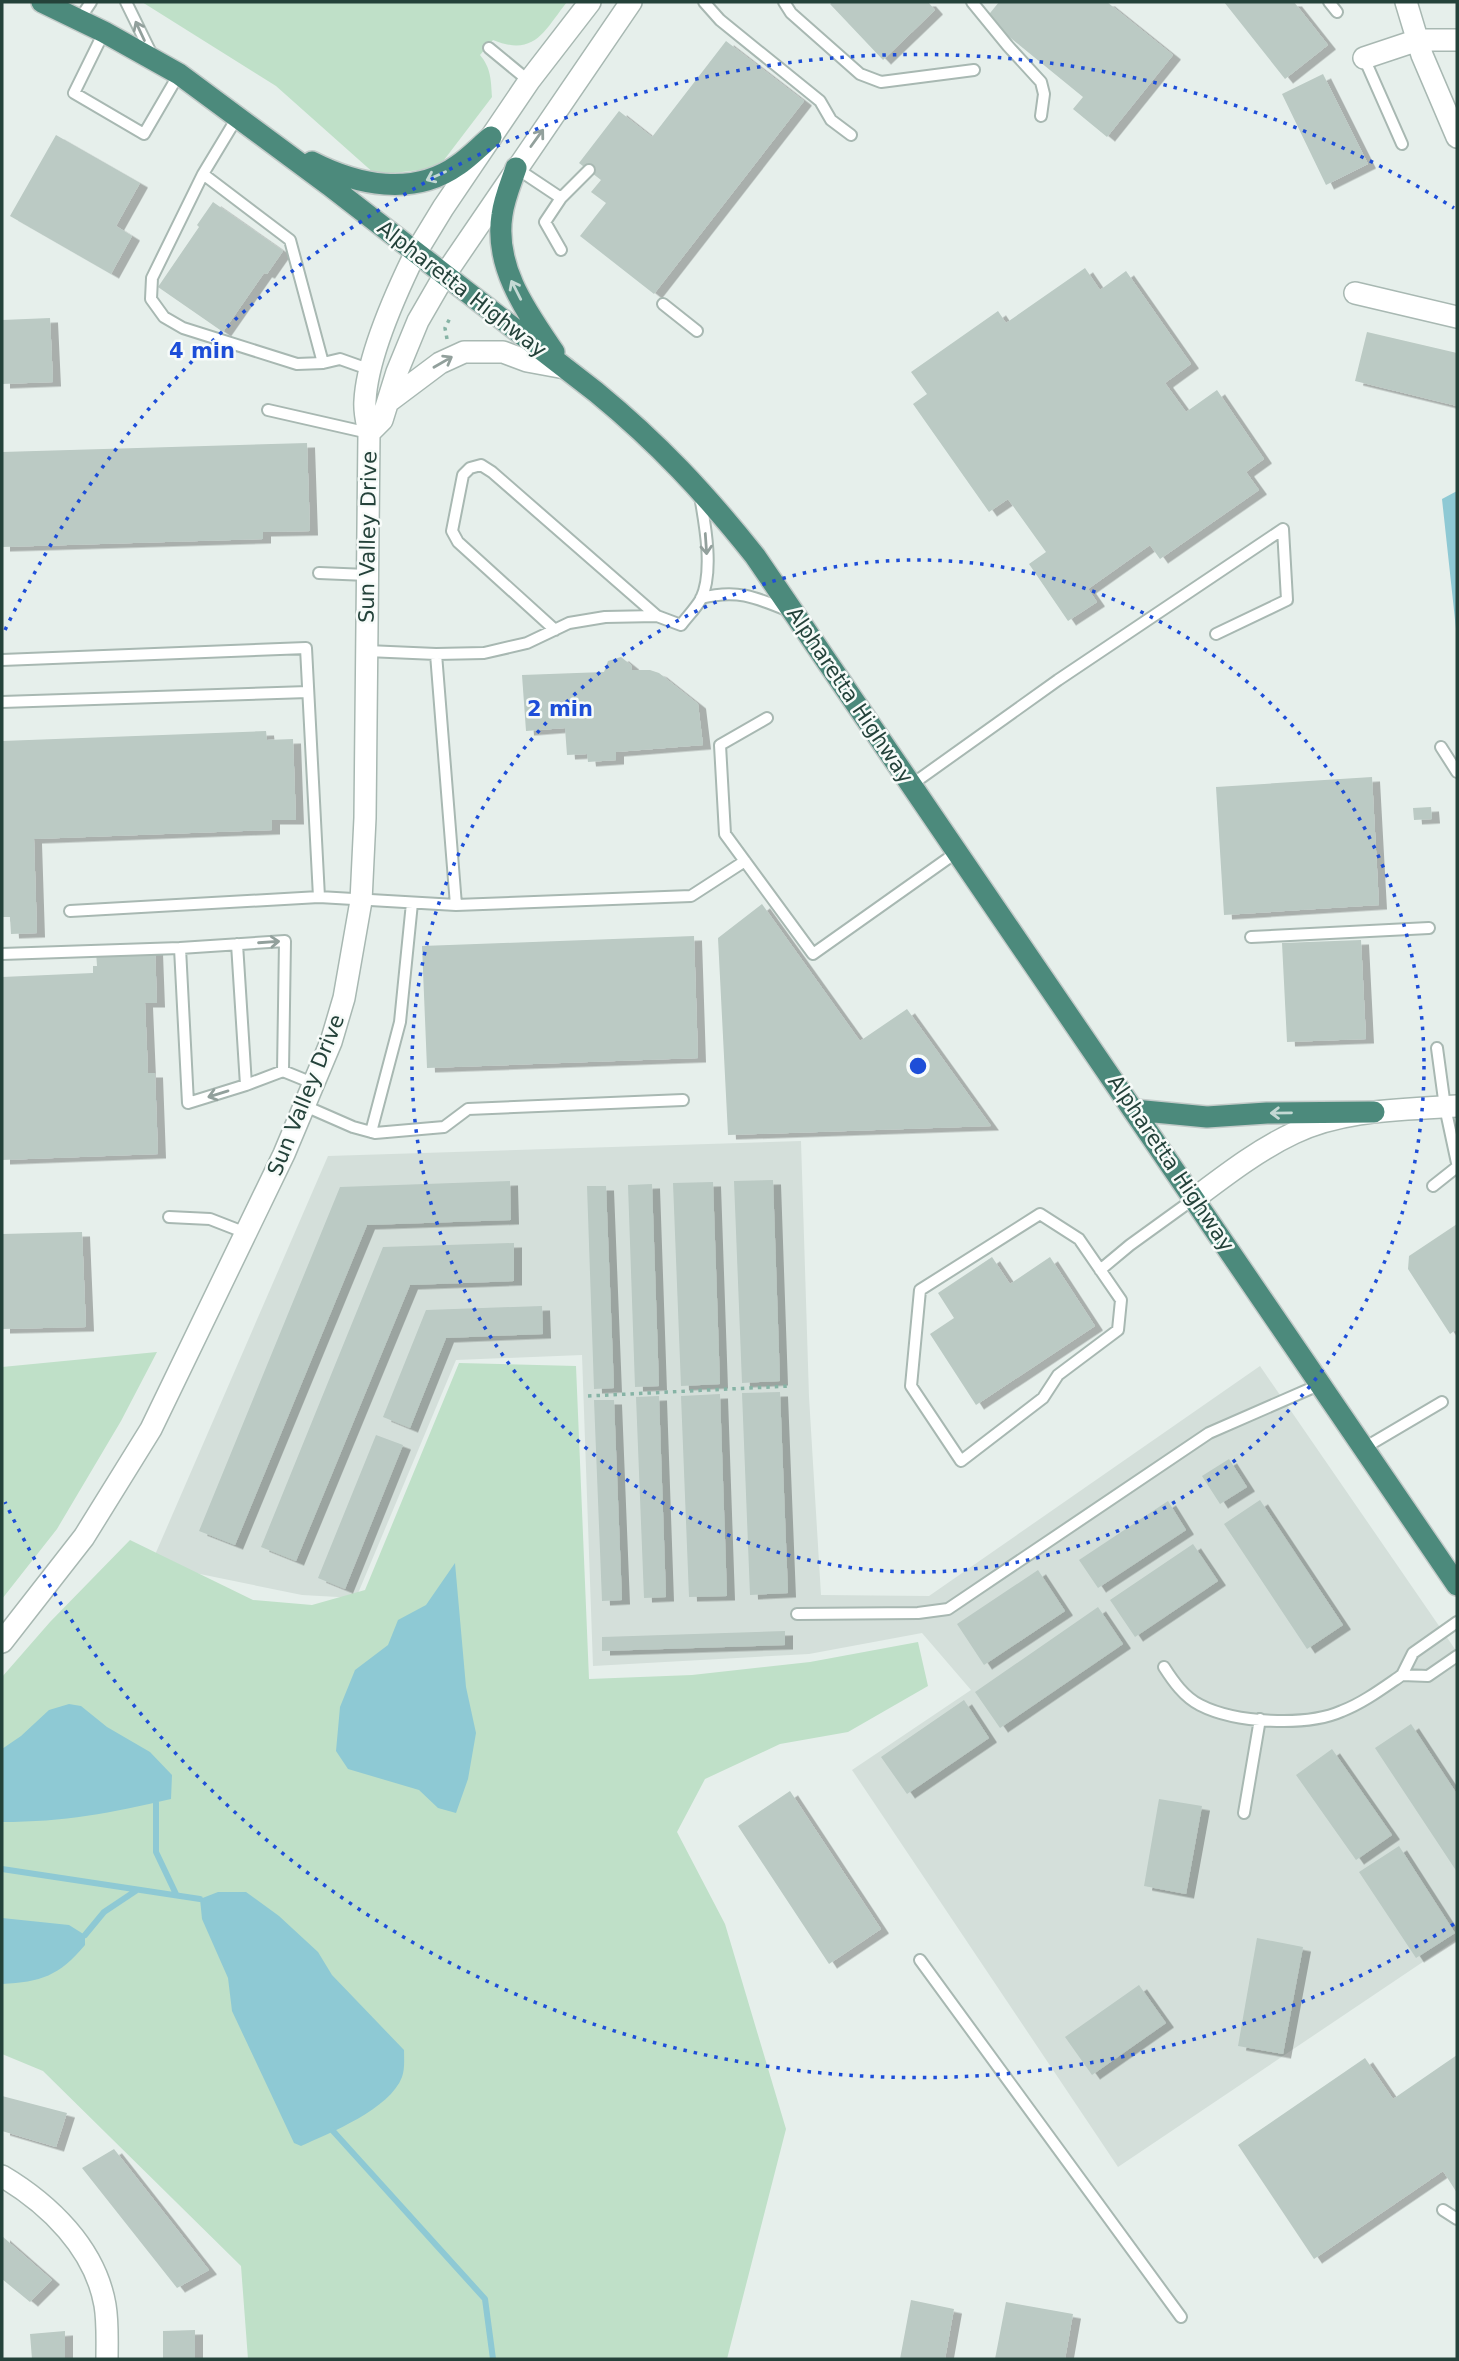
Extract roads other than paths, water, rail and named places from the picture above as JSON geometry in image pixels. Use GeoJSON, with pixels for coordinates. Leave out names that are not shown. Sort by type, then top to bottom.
{"type":"FeatureCollection","features":[{"type":"Feature","properties":{"kind":"highway","name":"Alpharetta Highway"},"geometry":{"type":"LineString","coordinates":[[42,2],[104,32],[154,61],[238,116],[565,368],[661,447],[753,554],[1457,1583]]}},
{"type":"Feature","properties":{"kind":"highway"},"geometry":{"type":"LineString","coordinates":[[269,140],[323,168],[350,178],[401,186],[424,182],[457,166],[491,137]]}},
{"type":"Feature","properties":{"kind":"highway"},"geometry":{"type":"LineString","coordinates":[[516,168],[502,212],[505,267],[523,304],[565,368]]}},
{"type":"Feature","properties":{"kind":"highway"},"geometry":{"type":"LineString","coordinates":[[1134,1110],[1208,1117],[1267,1113],[1374,1112]]}},
{"type":"Feature","properties":{"kind":"street","name":"Sun Valley Drive"},"geometry":{"type":"LineString","coordinates":[[2,1642],[84,1537],[151,1429],[315,1084],[344,998],[361,901],[365,818],[369,433],[365,401],[371,370],[395,295],[415,254],[529,81],[590,2]]}},
{"type":"Feature","properties":{"kind":"street","name":"Sun Valley Drive"},"geometry":{"type":"LineString","coordinates":[[369,433],[382,420],[397,372],[418,321],[444,276],[631,2]]}},
{"type":"Feature","properties":{"kind":"street"},"geometry":{"type":"LineString","coordinates":[[1406,2],[1418,40],[1457,137]]}},
{"type":"Feature","properties":{"kind":"street"},"geometry":{"type":"LineString","coordinates":[[1364,58],[1418,40],[1457,40]]}},
{"type":"Feature","properties":{"kind":"street"},"geometry":{"type":"LineString","coordinates":[[1355,292],[1457,317]]}},
{"type":"Feature","properties":{"kind":"street"},"geometry":{"type":"LineString","coordinates":[[388,402],[440,363],[464,352],[503,352],[527,361],[565,368]]}},
{"type":"Feature","properties":{"kind":"street"},"geometry":{"type":"LineString","coordinates":[[1195,1198],[1262,1150],[1296,1132],[1329,1121],[1374,1112],[1451,1106]]}},
{"type":"Feature","properties":{"kind":"street"},"geometry":{"type":"LineString","coordinates":[[2,2176],[40,2201],[89,2261],[105,2304],[107,2359]]}},
{"type":"Feature","properties":{"kind":"lane"},"geometry":{"type":"LineString","coordinates":[[79,20],[91,2]]}},
{"type":"Feature","properties":{"kind":"lane"},"geometry":{"type":"LineString","coordinates":[[126,2],[154,61]]}},
{"type":"Feature","properties":{"kind":"lane"},"geometry":{"type":"LineString","coordinates":[[704,2],[720,20],[820,101],[831,120],[850,135]]}},
{"type":"Feature","properties":{"kind":"lane"},"geometry":{"type":"LineString","coordinates":[[784,2],[792,13],[860,74],[881,82],[974,70]]}},
{"type":"Feature","properties":{"kind":"lane"},"geometry":{"type":"LineString","coordinates":[[972,2],[1008,47],[1041,82],[1044,94],[1041,116]]}},
{"type":"Feature","properties":{"kind":"lane"},"geometry":{"type":"LineString","coordinates":[[1329,2],[1337,12]]}},
{"type":"Feature","properties":{"kind":"lane"},"geometry":{"type":"LineString","coordinates":[[104,32],[75,93],[144,134],[178,75]]}},
{"type":"Feature","properties":{"kind":"lane"},"geometry":{"type":"LineString","coordinates":[[489,48],[529,81]]}},
{"type":"Feature","properties":{"kind":"lane"},"geometry":{"type":"LineString","coordinates":[[1364,58],[1402,144]]}},
{"type":"Feature","properties":{"kind":"lane"},"geometry":{"type":"LineString","coordinates":[[238,116],[203,174],[152,278],[151,299],[164,317],[183,328],[297,364],[340,359],[371,370]]}},
{"type":"Feature","properties":{"kind":"lane"},"geometry":{"type":"LineString","coordinates":[[516,168],[561,198]]}},
{"type":"Feature","properties":{"kind":"lane"},"geometry":{"type":"LineString","coordinates":[[561,250],[545,222],[561,198],[589,170]]}},
{"type":"Feature","properties":{"kind":"lane"},"geometry":{"type":"LineString","coordinates":[[203,174],[290,240],[323,363]]}},
{"type":"Feature","properties":{"kind":"lane"},"geometry":{"type":"LineString","coordinates":[[663,304],[697,331]]}},
{"type":"Feature","properties":{"kind":"lane"},"geometry":{"type":"LineString","coordinates":[[268,410],[369,433]]}},
{"type":"Feature","properties":{"kind":"lane"},"geometry":{"type":"LineString","coordinates":[[555,630],[458,542],[452,531],[463,475],[470,468],[481,465],[492,472],[657,616],[681,625],[701,598],[706,581],[707,554],[699,490]]}},
{"type":"Feature","properties":{"kind":"lane"},"geometry":{"type":"LineString","coordinates":[[911,785],[1058,680],[1283,529],[1287,600],[1216,634]]}},
{"type":"Feature","properties":{"kind":"lane"},"geometry":{"type":"LineString","coordinates":[[320,573],[367,575]]}},
{"type":"Feature","properties":{"kind":"lane"},"geometry":{"type":"LineString","coordinates":[[701,598],[732,592],[753,596],[793,613]]}},
{"type":"Feature","properties":{"kind":"lane"},"geometry":{"type":"LineString","coordinates":[[367,652],[484,653],[527,643],[569,623],[606,617],[657,616]]}},
{"type":"Feature","properties":{"kind":"lane"},"geometry":{"type":"LineString","coordinates":[[2,660],[306,648],[318,897]]}},
{"type":"Feature","properties":{"kind":"lane"},"geometry":{"type":"LineString","coordinates":[[436,654],[456,905]]}},
{"type":"Feature","properties":{"kind":"lane"},"geometry":{"type":"LineString","coordinates":[[2,702],[309,692]]}},
{"type":"Feature","properties":{"kind":"lane"},"geometry":{"type":"LineString","coordinates":[[767,718],[720,745],[725,834],[813,954],[957,852]]}},
{"type":"Feature","properties":{"kind":"lane"},"geometry":{"type":"LineString","coordinates":[[1441,747],[1457,772]]}},
{"type":"Feature","properties":{"kind":"lane"},"geometry":{"type":"LineString","coordinates":[[70,911],[318,897],[456,905],[691,896],[745,861]]}},
{"type":"Feature","properties":{"kind":"lane"},"geometry":{"type":"LineString","coordinates":[[371,1132],[400,1022],[412,903]]}},
{"type":"Feature","properties":{"kind":"lane"},"geometry":{"type":"LineString","coordinates":[[1251,937],[1429,928]]}},
{"type":"Feature","properties":{"kind":"lane"},"geometry":{"type":"LineString","coordinates":[[2,954],[180,948],[285,941],[283,1071]]}},
{"type":"Feature","properties":{"kind":"lane"},"geometry":{"type":"LineString","coordinates":[[237,944],[246,1085]]}},
{"type":"Feature","properties":{"kind":"lane"},"geometry":{"type":"LineString","coordinates":[[180,948],[188,1103],[283,1071],[315,1084]]}},
{"type":"Feature","properties":{"kind":"lane"},"geometry":{"type":"LineString","coordinates":[[1433,1186],[1457,1165],[1451,1106],[1437,1048]]}},
{"type":"Feature","properties":{"kind":"lane"},"geometry":{"type":"LineString","coordinates":[[305,1106],[371,1132],[444,1127],[468,1109],[683,1100]]}},
{"type":"Feature","properties":{"kind":"lane"},"geometry":{"type":"LineString","coordinates":[[1100,1270],[1195,1198]]}},
{"type":"Feature","properties":{"kind":"lane"},"geometry":{"type":"LineString","coordinates":[[1040,1214],[1079,1239],[1100,1270],[1121,1300],[1118,1330],[1058,1375],[1043,1398],[961,1461],[911,1386],[920,1290],[1040,1214]]}},
{"type":"Feature","properties":{"kind":"lane"},"geometry":{"type":"LineString","coordinates":[[169,1217],[210,1219],[246,1233]]}},
{"type":"Feature","properties":{"kind":"lane"},"geometry":{"type":"LineString","coordinates":[[797,1614],[918,1613],[948,1609],[1209,1433],[1321,1384]]}},
{"type":"Feature","properties":{"kind":"lane"},"geometry":{"type":"LineString","coordinates":[[1364,1448],[1441,1402]]}},
{"type":"Feature","properties":{"kind":"lane"},"geometry":{"type":"LineString","coordinates":[[1164,1667],[1175,1684],[1199,1705],[1229,1716],[1280,1721],[1322,1717],[1340,1713],[1402,1675],[1413,1653],[1457,1622]]}},
{"type":"Feature","properties":{"kind":"lane"},"geometry":{"type":"LineString","coordinates":[[1402,1675],[1428,1676],[1457,1656]]}},
{"type":"Feature","properties":{"kind":"lane"},"geometry":{"type":"LineString","coordinates":[[1244,1813],[1260,1719]]}},
{"type":"Feature","properties":{"kind":"lane"},"geometry":{"type":"LineString","coordinates":[[920,1960],[1181,2317]]}},
{"type":"Feature","properties":{"kind":"lane"},"geometry":{"type":"LineString","coordinates":[[1444,2210],[1457,2219]]}},
{"type":"Feature","properties":{"kind":"water"},"geometry":{"type":"Polygon","coordinates":[[[1457,491],[1457,638],[1442,499],[1457,491]]]}},
{"type":"Feature","properties":{"kind":"water"},"geometry":{"type":"Polygon","coordinates":[[[455,1563],[466,1687],[476,1733],[468,1779],[456,1813],[438,1808],[419,1790],[348,1769],[336,1751],[340,1707],[355,1670],[388,1645],[398,1620],[426,1605],[455,1563]]]}},
{"type":"Feature","properties":{"kind":"water"},"geometry":{"type":"Polygon","coordinates":[[[69,1704],[81,1706],[107,1727],[150,1752],[172,1775],[171,1799],[87,1816],[2,1822],[2,1749],[21,1736],[49,1710],[69,1704]]]}},
{"type":"Feature","properties":{"kind":"water"},"geometry":{"type":"Polygon","coordinates":[[[218,1892],[246,1892],[279,1916],[318,1952],[332,1975],[404,2050],[402,2077],[385,2099],[358,2119],[301,2146],[294,2143],[232,2011],[228,1978],[202,1919],[200,1899],[218,1892]]]}},
{"type":"Feature","properties":{"kind":"water"},"geometry":{"type":"Polygon","coordinates":[[[2,1918],[69,1925],[85,1935],[85,1945],[67,1964],[48,1975],[39,1979],[2,1984],[2,1918]]]}},
{"type":"Feature","properties":{"kind":"waterway"},"geometry":{"type":"LineString","coordinates":[[156,1803],[156,1852],[176,1894]]}},
{"type":"Feature","properties":{"kind":"waterway"},"geometry":{"type":"LineString","coordinates":[[2,1869],[200,1899]]}},
{"type":"Feature","properties":{"kind":"waterway"},"geometry":{"type":"LineString","coordinates":[[85,1935],[104,1912],[137,1890]]}},
{"type":"Feature","properties":{"kind":"waterway"},"geometry":{"type":"LineString","coordinates":[[333,2131],[485,2299],[493,2359]]}}]}
